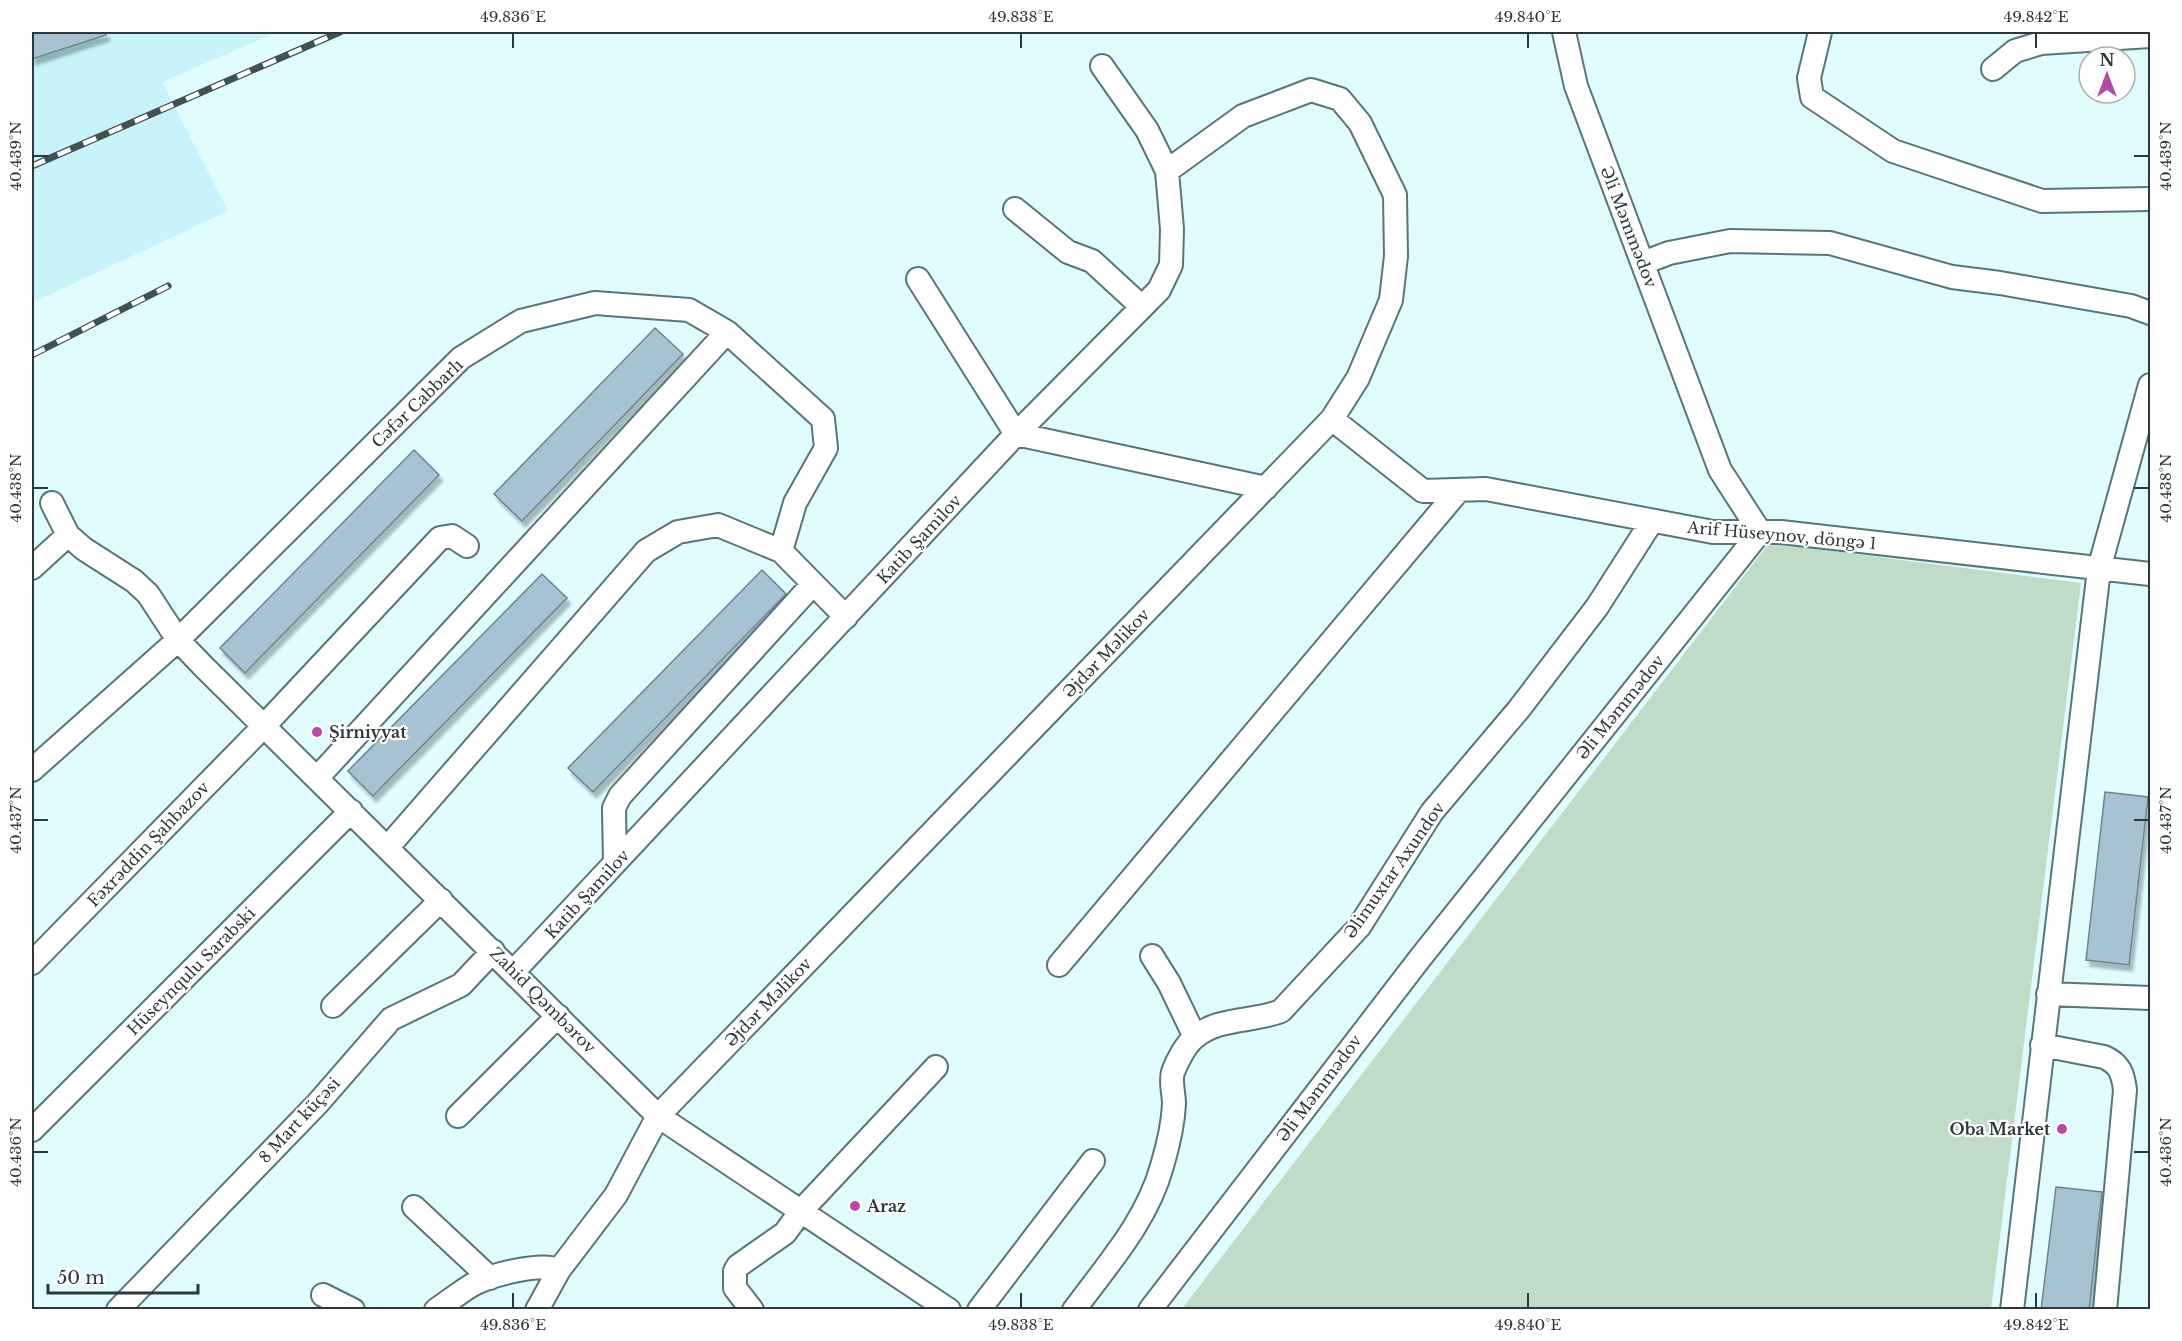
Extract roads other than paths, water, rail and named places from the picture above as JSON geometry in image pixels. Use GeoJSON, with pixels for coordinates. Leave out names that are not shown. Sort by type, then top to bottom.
{"type":"FeatureCollection","features":[{"type":"Feature","properties":{"kind":"street","name":"Əli Məmmədov"},"geometry":{"type":"LineString","coordinates":[[1150,1310],[1413,966],[1760,532],[1720,470],[1576,86],[1564,32]]}},
{"type":"Feature","properties":{"kind":"street"},"geometry":{"type":"LineString","coordinates":[[1820,32],[1809,78],[1812,97],[1893,151],[2042,201],[2151,199]]}},
{"type":"Feature","properties":{"kind":"street"},"geometry":{"type":"LineString","coordinates":[[1993,69],[2015,51],[2041,43],[2151,36]]}},
{"type":"Feature","properties":{"kind":"street","name":"Katib Şamilov"},"geometry":{"type":"LineString","coordinates":[[514,971],[1016,434],[1159,290],[1171,265],[1172,229],[1167,171],[1147,130],[1102,66]]}},
{"type":"Feature","properties":{"kind":"street","name":"Əjdər Məlikov"},"geometry":{"type":"LineString","coordinates":[[537,1310],[559,1270],[616,1195],[658,1116],[1332,419],[1358,378],[1391,300],[1396,256],[1395,195],[1360,123],[1340,99],[1311,90],[1243,116],[1167,171]]}},
{"type":"Feature","properties":{"kind":"street"},"geometry":{"type":"LineString","coordinates":[[1015,209],[1068,252],[1092,261],[1142,307]]}},
{"type":"Feature","properties":{"kind":"street"},"geometry":{"type":"LineString","coordinates":[[1643,263],[1669,253],[1730,241],[1783,240],[1830,243],[1952,277],[2077,296],[2131,306],[2151,313]]}},
{"type":"Feature","properties":{"kind":"street"},"geometry":{"type":"LineString","coordinates":[[918,279],[1016,434],[1266,488]]}},
{"type":"Feature","properties":{"kind":"street","name":"Cəfər Cabbarlı"},"geometry":{"type":"LineString","coordinates":[[32,770],[178,640],[461,358],[521,321],[595,303],[689,310],[727,332],[823,419],[826,448],[795,503],[781,551]]}},
{"type":"Feature","properties":{"kind":"street"},"geometry":{"type":"LineString","coordinates":[[317,778],[727,332]]}},
{"type":"Feature","properties":{"kind":"street"},"geometry":{"type":"LineString","coordinates":[[2012,1310],[2099,569],[2151,385]]}},
{"type":"Feature","properties":{"kind":"street","name":"Arif Hüseynov, döngə 1"},"geometry":{"type":"LineString","coordinates":[[1332,419],[1423,491],[1486,489],[1713,532],[1781,532],[2151,574]]}},
{"type":"Feature","properties":{"kind":"street"},"geometry":{"type":"LineString","coordinates":[[1059,965],[1459,490]]}},
{"type":"Feature","properties":{"kind":"street"},"geometry":{"type":"LineString","coordinates":[[32,568],[68,535],[52,503]]}},
{"type":"Feature","properties":{"kind":"street","name":"Əlimuxtar Axundov"},"geometry":{"type":"LineString","coordinates":[[1195,1037],[1221,1024],[1265,1018],[1281,1011],[1359,927],[1432,812],[1519,709],[1597,607],[1652,521]]}},
{"type":"Feature","properties":{"kind":"street"},"geometry":{"type":"LineString","coordinates":[[387,848],[646,551],[678,532],[718,525],[781,551],[846,617]]}},
{"type":"Feature","properties":{"kind":"street","name":"Zahid Qəmbərov"},"geometry":{"type":"LineString","coordinates":[[68,535],[141,587],[178,640],[658,1116],[949,1310]]}},
{"type":"Feature","properties":{"kind":"street","name":"Fəxrəddin Şahbazov"},"geometry":{"type":"LineString","coordinates":[[32,963],[264,726],[440,538],[452,536],[467,546]]}},
{"type":"Feature","properties":{"kind":"street"},"geometry":{"type":"LineString","coordinates":[[615,864],[614,808],[620,796],[813,584]]}},
{"type":"Feature","properties":{"kind":"street","name":"Hüseynqulu Sarabski"},"geometry":{"type":"LineString","coordinates":[[32,1130],[351,811]]}},
{"type":"Feature","properties":{"kind":"street"},"geometry":{"type":"LineString","coordinates":[[333,1006],[441,900]]}},
{"type":"Feature","properties":{"kind":"street","name":"8 Mart küçəsi"},"geometry":{"type":"LineString","coordinates":[[118,1310],[318,1103],[391,1019],[462,985],[493,951]]}},
{"type":"Feature","properties":{"kind":"street"},"geometry":{"type":"LineString","coordinates":[[1074,1310],[1126,1240],[1149,1200],[1170,1136],[1174,1104],[1172,1074],[1195,1037],[1169,983],[1152,956]]}},
{"type":"Feature","properties":{"kind":"street"},"geometry":{"type":"LineString","coordinates":[[2048,994],[2151,998]]}},
{"type":"Feature","properties":{"kind":"street"},"geometry":{"type":"LineString","coordinates":[[458,1116],[558,1016]]}},
{"type":"Feature","properties":{"kind":"street"},"geometry":{"type":"LineString","coordinates":[[2042,1045],[2104,1057],[2114,1061],[2122,1072],[2125,1090],[2105,1310]]}},
{"type":"Feature","properties":{"kind":"street"},"geometry":{"type":"LineString","coordinates":[[752,1310],[735,1288],[735,1271],[738,1266],[785,1233],[801,1211],[936,1067]]}},
{"type":"Feature","properties":{"kind":"street"},"geometry":{"type":"LineString","coordinates":[[980,1310],[1093,1161]]}},
{"type":"Feature","properties":{"kind":"street"},"geometry":{"type":"LineString","coordinates":[[414,1207],[490,1278]]}},
{"type":"Feature","properties":{"kind":"street"},"geometry":{"type":"LineString","coordinates":[[436,1310],[472,1285],[490,1278],[543,1267],[559,1270]]}},
{"type":"Feature","properties":{"kind":"street"},"geometry":{"type":"LineString","coordinates":[[323,1295],[353,1310]]}},
{"type":"Feature","properties":{"kind":"railway"},"geometry":{"type":"LineString","coordinates":[[32,166],[340,32]]}},
{"type":"Feature","properties":{"kind":"railway"},"geometry":{"type":"LineString","coordinates":[[32,355],[168,286]]}},
{"type":"Feature","properties":{"kind":"place","name":"Şirniyyat"},"geometry":{"type":"Point","coordinates":[317,732]}},
{"type":"Feature","properties":{"kind":"place","name":"Oba Market"},"geometry":{"type":"Point","coordinates":[2062,1129]}},
{"type":"Feature","properties":{"kind":"place","name":"Araz"},"geometry":{"type":"Point","coordinates":[855,1206]}}]}
